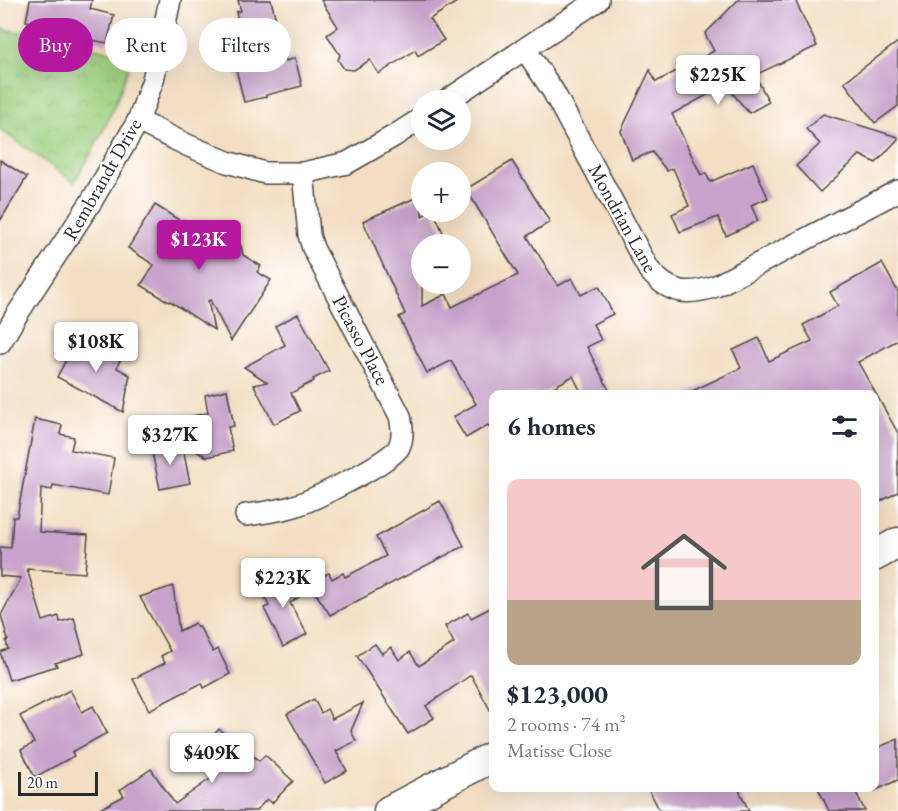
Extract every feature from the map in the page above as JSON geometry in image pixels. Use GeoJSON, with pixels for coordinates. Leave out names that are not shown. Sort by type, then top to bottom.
{"type":"FeatureCollection","features":[{"type":"Feature","properties":{"kind":"main road"},"geometry":{"type":"LineString","coordinates":[[879,553],[898,543]]}},
{"type":"Feature","properties":{"kind":"main road"},"geometry":{"type":"LineString","coordinates":[[389,811],[489,759]]}},
{"type":"Feature","properties":{"kind":"street","name":"Rembrandt Drive"},"geometry":{"type":"LineString","coordinates":[[0,343],[91,202],[138,121],[153,80],[170,0]]}},
{"type":"Feature","properties":{"kind":"street"},"geometry":{"type":"LineString","coordinates":[[463,90],[598,0]]}},
{"type":"Feature","properties":{"kind":"street","name":"Mondrian Lane"},"geometry":{"type":"LineString","coordinates":[[525,49],[553,91],[649,270],[659,282],[671,288],[687,292],[702,291],[717,286],[898,191]]}},
{"type":"Feature","properties":{"kind":"street"},"geometry":{"type":"LineString","coordinates":[[138,121],[227,162],[265,173],[303,173],[347,163],[411,125]]}},
{"type":"Feature","properties":{"kind":"street","name":"Picasso Place"},"geometry":{"type":"LineString","coordinates":[[246,515],[292,507],[310,500],[379,464],[398,449],[402,440],[403,428],[400,416],[313,248],[309,235],[303,173]]}},
{"type":"Feature","properties":{"kind":"green space"},"geometry":{"type":"Polygon","coordinates":[[[0,28],[18,32],[18,72],[93,72],[93,48],[105,50],[105,72],[127,72],[108,121],[74,182],[0,129],[0,28]]]}},
{"type":"Feature","properties":{"kind":"building"},"geometry":{"type":"Polygon","coordinates":[[[30,0],[92,0],[90,9],[114,15],[113,18],[105,18],[105,43],[93,40],[93,18],[27,18],[30,0]]]}},
{"type":"Feature","properties":{"kind":"building"},"geometry":{"type":"Polygon","coordinates":[[[238,0],[271,0],[275,18],[237,18],[236,12],[241,11],[238,0]]]}},
{"type":"Feature","properties":{"kind":"building"},"geometry":{"type":"Polygon","coordinates":[[[321,0],[460,0],[430,19],[444,40],[418,56],[415,50],[379,74],[370,60],[354,70],[344,69],[338,60],[340,55],[327,35],[338,27],[321,0]]]}},
{"type":"Feature","properties":{"kind":"building"},"geometry":{"type":"Polygon","coordinates":[[[738,0],[795,0],[817,46],[755,75],[769,102],[749,113],[726,85],[721,88],[719,86],[720,88],[672,114],[701,175],[706,173],[710,182],[753,163],[768,198],[751,205],[758,221],[726,236],[718,217],[680,232],[672,214],[689,206],[673,168],[667,171],[652,152],[632,160],[621,131],[650,70],[656,82],[714,51],[705,34],[738,0]]]}},
{"type":"Feature","properties":{"kind":"building"},"geometry":{"type":"Polygon","coordinates":[[[898,42],[898,106],[875,123],[844,82],[898,42]]]}},
{"type":"Feature","properties":{"kind":"building"},"geometry":{"type":"Polygon","coordinates":[[[295,58],[302,86],[244,102],[237,72],[291,72],[291,59],[295,58]]]}},
{"type":"Feature","properties":{"kind":"building"},"geometry":{"type":"Polygon","coordinates":[[[823,114],[898,137],[898,139],[876,163],[860,155],[820,192],[796,166],[820,144],[806,129],[823,114]]]}},
{"type":"Feature","properties":{"kind":"building"},"geometry":{"type":"Polygon","coordinates":[[[0,160],[27,177],[0,221],[0,160]]]}},
{"type":"Feature","properties":{"kind":"building"},"geometry":{"type":"Polygon","coordinates":[[[512,161],[550,222],[527,236],[558,286],[572,278],[581,295],[599,286],[613,314],[593,324],[601,340],[587,347],[609,390],[580,390],[573,376],[548,390],[489,390],[489,426],[466,438],[453,417],[476,404],[451,361],[427,373],[399,317],[405,314],[363,221],[411,200],[411,222],[438,222],[444,234],[411,234],[411,294],[422,294],[422,306],[446,294],[452,307],[518,275],[471,197],[471,186],[512,161]]]}},
{"type":"Feature","properties":{"kind":"building"},"geometry":{"type":"Polygon","coordinates":[[[155,205],[221,243],[233,240],[241,246],[243,255],[261,266],[257,272],[271,280],[231,341],[210,300],[208,301],[214,330],[141,285],[154,265],[128,248],[155,205]]]}},
{"type":"Feature","properties":{"kind":"building"},"geometry":{"type":"Polygon","coordinates":[[[882,263],[898,292],[898,340],[858,362],[874,390],[694,390],[741,368],[733,350],[759,338],[769,361],[812,341],[803,325],[838,306],[830,292],[882,263]]]}},
{"type":"Feature","properties":{"kind":"building"},"geometry":{"type":"Polygon","coordinates":[[[298,314],[329,371],[291,393],[300,411],[274,424],[254,385],[267,382],[244,367],[285,345],[275,326],[298,314]]]}},
{"type":"Feature","properties":{"kind":"building"},"geometry":{"type":"Polygon","coordinates":[[[81,332],[100,342],[97,348],[120,360],[117,368],[130,375],[123,412],[57,377],[81,332]]]}},
{"type":"Feature","properties":{"kind":"building"},"geometry":{"type":"Polygon","coordinates":[[[227,390],[234,426],[228,427],[233,451],[207,457],[147,425],[208,413],[205,395],[227,390]]]}},
{"type":"Feature","properties":{"kind":"building"},"geometry":{"type":"Polygon","coordinates":[[[879,399],[898,433],[898,492],[879,502],[879,399]]]}},
{"type":"Feature","properties":{"kind":"building"},"geometry":{"type":"Polygon","coordinates":[[[35,419],[62,425],[60,434],[74,437],[71,450],[114,458],[108,495],[53,485],[52,490],[41,488],[39,532],[88,535],[85,573],[27,569],[43,621],[59,616],[60,622],[74,618],[84,654],[55,663],[57,666],[9,680],[0,652],[8,649],[6,641],[8,640],[1,615],[21,578],[0,576],[0,547],[11,548],[13,517],[17,517],[35,419]]]}},
{"type":"Feature","properties":{"kind":"building"},"geometry":{"type":"Polygon","coordinates":[[[150,443],[183,449],[190,483],[160,489],[150,443]]]}},
{"type":"Feature","properties":{"kind":"building"},"geometry":{"type":"Polygon","coordinates":[[[440,501],[464,546],[330,615],[309,583],[329,573],[332,579],[343,573],[345,577],[386,556],[376,537],[440,501]]]}},
{"type":"Feature","properties":{"kind":"building"},"geometry":{"type":"Polygon","coordinates":[[[286,573],[299,597],[290,603],[307,634],[283,647],[264,608],[269,606],[259,586],[286,573]]]}},
{"type":"Feature","properties":{"kind":"building"},"geometry":{"type":"Polygon","coordinates":[[[173,586],[179,631],[195,623],[197,627],[199,626],[213,652],[218,649],[230,674],[204,688],[202,683],[149,710],[133,679],[165,663],[161,656],[170,651],[140,597],[173,586]]]}},
{"type":"Feature","properties":{"kind":"building"},"geometry":{"type":"Polygon","coordinates":[[[489,609],[489,708],[471,675],[426,706],[434,718],[408,734],[357,656],[375,644],[382,654],[391,647],[399,660],[410,652],[419,666],[454,643],[445,626],[468,613],[471,618],[489,609]]]}},
{"type":"Feature","properties":{"kind":"building"},"geometry":{"type":"Polygon","coordinates":[[[70,690],[82,712],[93,706],[107,733],[72,752],[74,756],[35,777],[21,750],[34,743],[20,716],[70,690]]]}},
{"type":"Feature","properties":{"kind":"building"},"geometry":{"type":"Polygon","coordinates":[[[314,699],[321,713],[327,709],[332,719],[363,703],[351,731],[356,741],[336,751],[347,771],[325,783],[287,714],[314,699]]]}},
{"type":"Feature","properties":{"kind":"building"},"geometry":{"type":"Polygon","coordinates":[[[219,729],[246,753],[248,751],[259,761],[265,755],[293,781],[272,803],[267,799],[256,811],[96,811],[124,796],[120,790],[151,769],[175,804],[217,774],[203,761],[211,752],[204,746],[219,729]]]}},
{"type":"Feature","properties":{"kind":"building"},"geometry":{"type":"Polygon","coordinates":[[[898,739],[898,780],[879,789],[879,747],[898,739]]]}},
{"type":"Feature","properties":{"kind":"building"},"geometry":{"type":"Polygon","coordinates":[[[650,792],[740,792],[749,811],[660,811],[650,792]]]}},
{"type":"Feature","properties":{"kind":"building"},"geometry":{"type":"Polygon","coordinates":[[[820,792],[856,792],[865,811],[829,811],[820,792]]]}}]}
